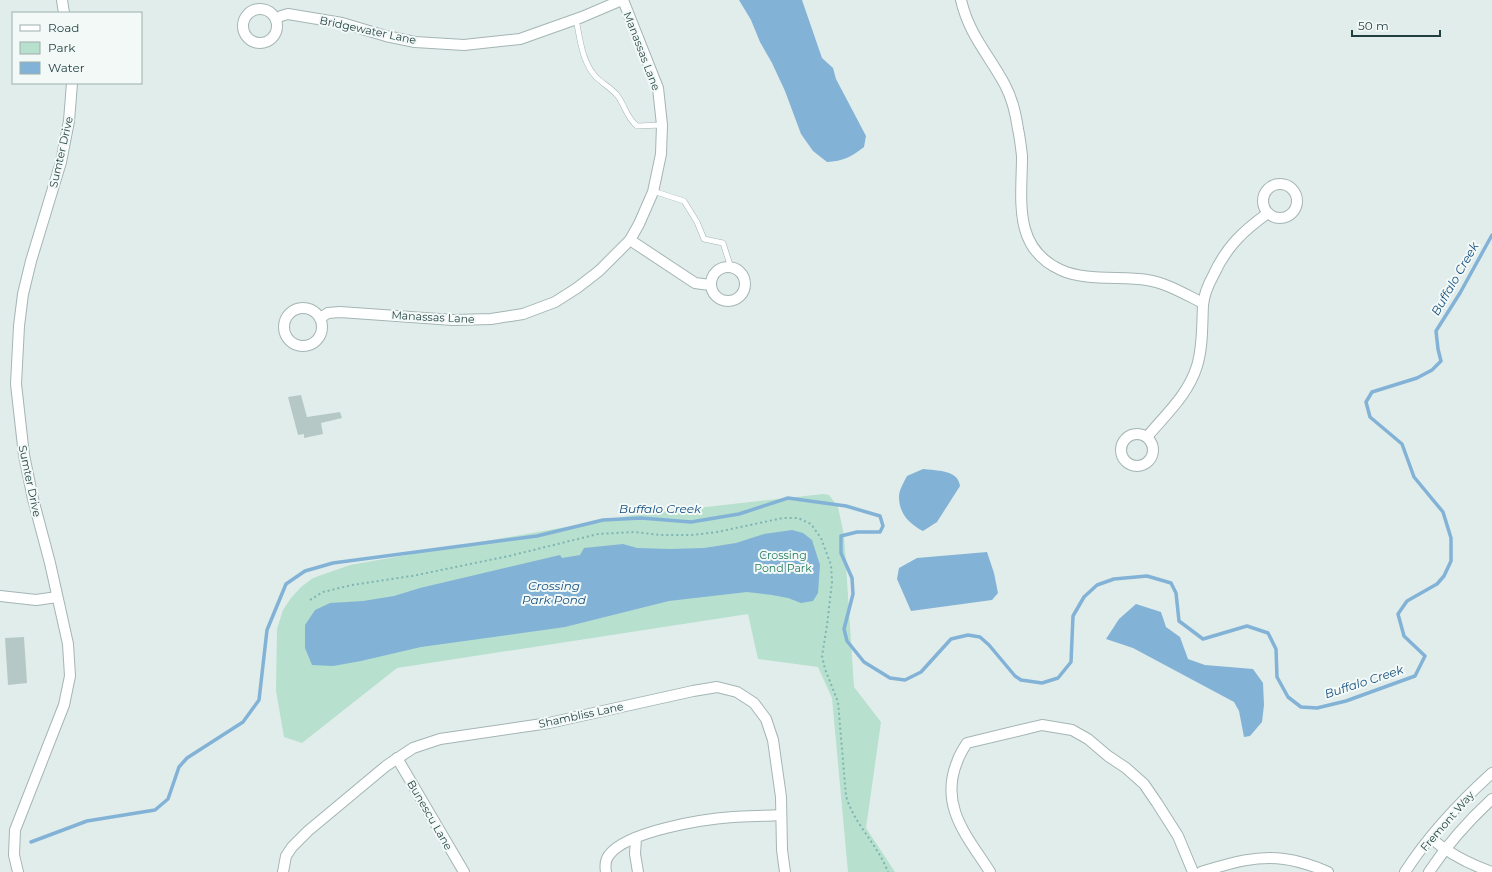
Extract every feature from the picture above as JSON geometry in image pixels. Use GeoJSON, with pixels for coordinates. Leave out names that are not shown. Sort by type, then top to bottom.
{"type":"FeatureCollection","features":[{"type":"Feature","properties":{"kind":"street"},"geometry":{"type":"LineString","coordinates":[[62,0],[64,12]]}},
{"type":"Feature","properties":{"kind":"street","name":"Bridgewater Lane"},"geometry":{"type":"LineString","coordinates":[[276,19],[288,14],[342,23],[386,36],[415,42],[464,44],[520,38],[576,19],[622,0]]}},
{"type":"Feature","properties":{"kind":"street","name":"Manassas Lane"},"geometry":{"type":"LineString","coordinates":[[320,318],[328,313],[340,312],[453,320],[491,319],[523,314],[555,302],[577,288],[600,271],[630,240],[639,224],[653,191],[661,154],[662,125],[658,88],[622,0]]}},
{"type":"Feature","properties":{"kind":"street"},"geometry":{"type":"LineString","coordinates":[[961,0],[963,11],[976,40],[1006,86],[1013,106],[1022,154],[1021,210],[1024,228],[1032,247],[1044,259],[1061,271],[1078,276],[1149,280],[1171,288],[1203,303]]}},
{"type":"Feature","properties":{"kind":"street","name":"Sumter Drive"},"geometry":{"type":"LineString","coordinates":[[18,872],[14,855],[15,830],[58,720],[68,688],[70,658],[24,455],[16,384],[18,326],[23,294],[31,261],[61,162],[69,121],[72,84]]}},
{"type":"Feature","properties":{"kind":"street"},"geometry":{"type":"LineString","coordinates":[[1147,438],[1189,386],[1197,365],[1202,341],[1203,303],[1207,288],[1220,261],[1234,242],[1250,226],[1268,213]]}},
{"type":"Feature","properties":{"kind":"street"},"geometry":{"type":"LineString","coordinates":[[630,240],[695,283],[710,285]]}},
{"type":"Feature","properties":{"kind":"street"},"geometry":{"type":"LineString","coordinates":[[724,267],[731,268],[740,273],[744,278],[744,289],[739,298],[728,302],[723,301],[714,295],[710,285],[711,279],[718,270],[724,267]]}},
{"type":"Feature","properties":{"kind":"street"},"geometry":{"type":"LineString","coordinates":[[0,596],[36,600],[57,597]]}},
{"type":"Feature","properties":{"kind":"street","name":"Shambliss Lane"},"geometry":{"type":"LineString","coordinates":[[283,872],[286,856],[292,847],[386,766],[412,748],[440,739],[549,722],[717,687],[737,692],[754,703],[766,719],[774,740],[780,797],[782,850],[785,872]]}},
{"type":"Feature","properties":{"kind":"street"},"geometry":{"type":"LineString","coordinates":[[990,872],[954,813],[951,800],[952,782],[956,762],[967,743],[1042,726],[1072,730],[1088,739],[1144,784],[1158,803],[1178,836],[1194,872]]}},
{"type":"Feature","properties":{"kind":"street","name":"Bunescu Lane"},"geometry":{"type":"LineString","coordinates":[[397,758],[464,872]]}},
{"type":"Feature","properties":{"kind":"street","name":"Fremont Way"},"geometry":{"type":"LineString","coordinates":[[1406,872],[1442,824],[1471,792],[1492,773]]}},
{"type":"Feature","properties":{"kind":"street","name":"Fremont Way"},"geometry":{"type":"LineString","coordinates":[[1429,872],[1444,850],[1472,818],[1492,799]]}},
{"type":"Feature","properties":{"kind":"street"},"geometry":{"type":"LineString","coordinates":[[606,872],[606,862],[609,854],[620,846],[636,838],[688,823],[732,817],[781,815]]}},
{"type":"Feature","properties":{"kind":"street"},"geometry":{"type":"LineString","coordinates":[[636,838],[635,854],[638,872]]}},
{"type":"Feature","properties":{"kind":"street"},"geometry":{"type":"LineString","coordinates":[[1431,838],[1444,850],[1474,866],[1492,872]]}},
{"type":"Feature","properties":{"kind":"street"},"geometry":{"type":"LineString","coordinates":[[1201,872],[1234,862],[1250,859],[1283,859],[1309,864],[1328,872]]}},
{"type":"Feature","properties":{"kind":"lane"},"geometry":{"type":"LineString","coordinates":[[576,19],[589,68],[617,95],[630,120],[636,126],[662,125]]}},
{"type":"Feature","properties":{"kind":"lane"},"geometry":{"type":"LineString","coordinates":[[653,191],[684,201],[697,222],[704,239],[723,243],[731,268]]}},
{"type":"Feature","properties":{"kind":"path"},"geometry":{"type":"LineString","coordinates":[[310,600],[323,592],[352,585],[412,576],[509,556],[598,534],[634,532],[661,535],[692,535],[717,532],[783,518],[798,518],[810,524],[822,538],[831,565],[832,582],[828,625],[822,656],[825,669],[838,702],[846,796],[855,816],[888,872]]}},
{"type":"Feature","properties":{"kind":"green space","name":"Crossing Pond Park"},"geometry":{"type":"Polygon","coordinates":[[[823,494],[829,495],[838,507],[844,535],[854,687],[881,722],[866,828],[895,872],[848,872],[832,698],[818,667],[758,659],[748,614],[397,668],[302,743],[284,737],[276,691],[277,629],[283,610],[291,598],[301,587],[313,578],[350,565],[634,515],[823,494]]]}},
{"type":"Feature","properties":{"kind":"water"},"geometry":{"type":"Polygon","coordinates":[[[739,0],[802,0],[822,58],[833,68],[836,79],[866,136],[864,147],[847,158],[827,162],[813,151],[801,134],[785,91],[760,42],[751,20],[739,0]]]}},
{"type":"Feature","properties":{"kind":"water"},"geometry":{"type":"Polygon","coordinates":[[[923,469],[951,474],[958,480],[960,486],[937,522],[923,531],[913,525],[903,513],[899,503],[899,494],[907,476],[923,469]]]}},
{"type":"Feature","properties":{"kind":"water","name":"Crossing Park Pond"},"geometry":{"type":"Polygon","coordinates":[[[792,530],[803,533],[812,540],[820,565],[818,593],[813,601],[801,603],[788,598],[747,592],[669,601],[565,627],[421,647],[333,666],[312,665],[305,648],[305,625],[315,610],[330,603],[363,601],[394,596],[420,588],[560,555],[562,558],[580,555],[584,548],[623,544],[637,548],[704,548],[736,543],[764,534],[792,530]]]}},
{"type":"Feature","properties":{"kind":"water"},"geometry":{"type":"Polygon","coordinates":[[[987,552],[994,573],[998,593],[992,600],[911,611],[897,579],[899,568],[917,558],[987,552]]]}},
{"type":"Feature","properties":{"kind":"water"},"geometry":{"type":"Polygon","coordinates":[[[1136,604],[1161,612],[1166,627],[1180,637],[1188,659],[1205,665],[1253,669],[1263,683],[1264,705],[1262,722],[1250,736],[1244,737],[1239,711],[1234,702],[1133,648],[1106,639],[1119,619],[1136,604]]]}},
{"type":"Feature","properties":{"kind":"building"},"geometry":{"type":"Polygon","coordinates":[[[301,395],[307,417],[340,412],[342,418],[321,423],[323,434],[304,438],[304,434],[298,435],[288,397],[301,395]]]}},
{"type":"Feature","properties":{"kind":"building"},"geometry":{"type":"Polygon","coordinates":[[[24,637],[27,683],[8,685],[5,638],[24,637]]]}},
{"type":"Feature","properties":{"kind":"waterway","name":"Buffalo Creek"},"geometry":{"type":"LineString","coordinates":[[31,842],[87,821],[155,810],[168,799],[179,767],[187,758],[243,722],[259,700],[267,630],[286,584],[305,571],[333,563],[537,536],[603,520],[641,518],[691,522],[739,514],[788,498],[846,506],[880,516],[883,526],[880,532],[857,532],[841,536],[841,553],[852,578],[853,594],[844,629],[847,641],[864,662],[890,678],[905,680],[921,672],[951,639],[968,635],[980,637],[989,645],[1015,676],[1021,680],[1042,683],[1058,678],[1071,662],[1073,616],[1084,597],[1097,585],[1114,579],[1147,576],[1171,583],[1176,593],[1179,621],[1203,639],[1247,626],[1268,633],[1276,649],[1277,677],[1288,697],[1301,707],[1317,708],[1346,701],[1415,676],[1425,656],[1404,636],[1398,614],[1407,601],[1437,584],[1444,576],[1451,561],[1451,538],[1443,512],[1414,477],[1402,444],[1370,417],[1366,402],[1372,392],[1417,378],[1432,370],[1441,361],[1436,331],[1460,293],[1492,235]]}}]}
